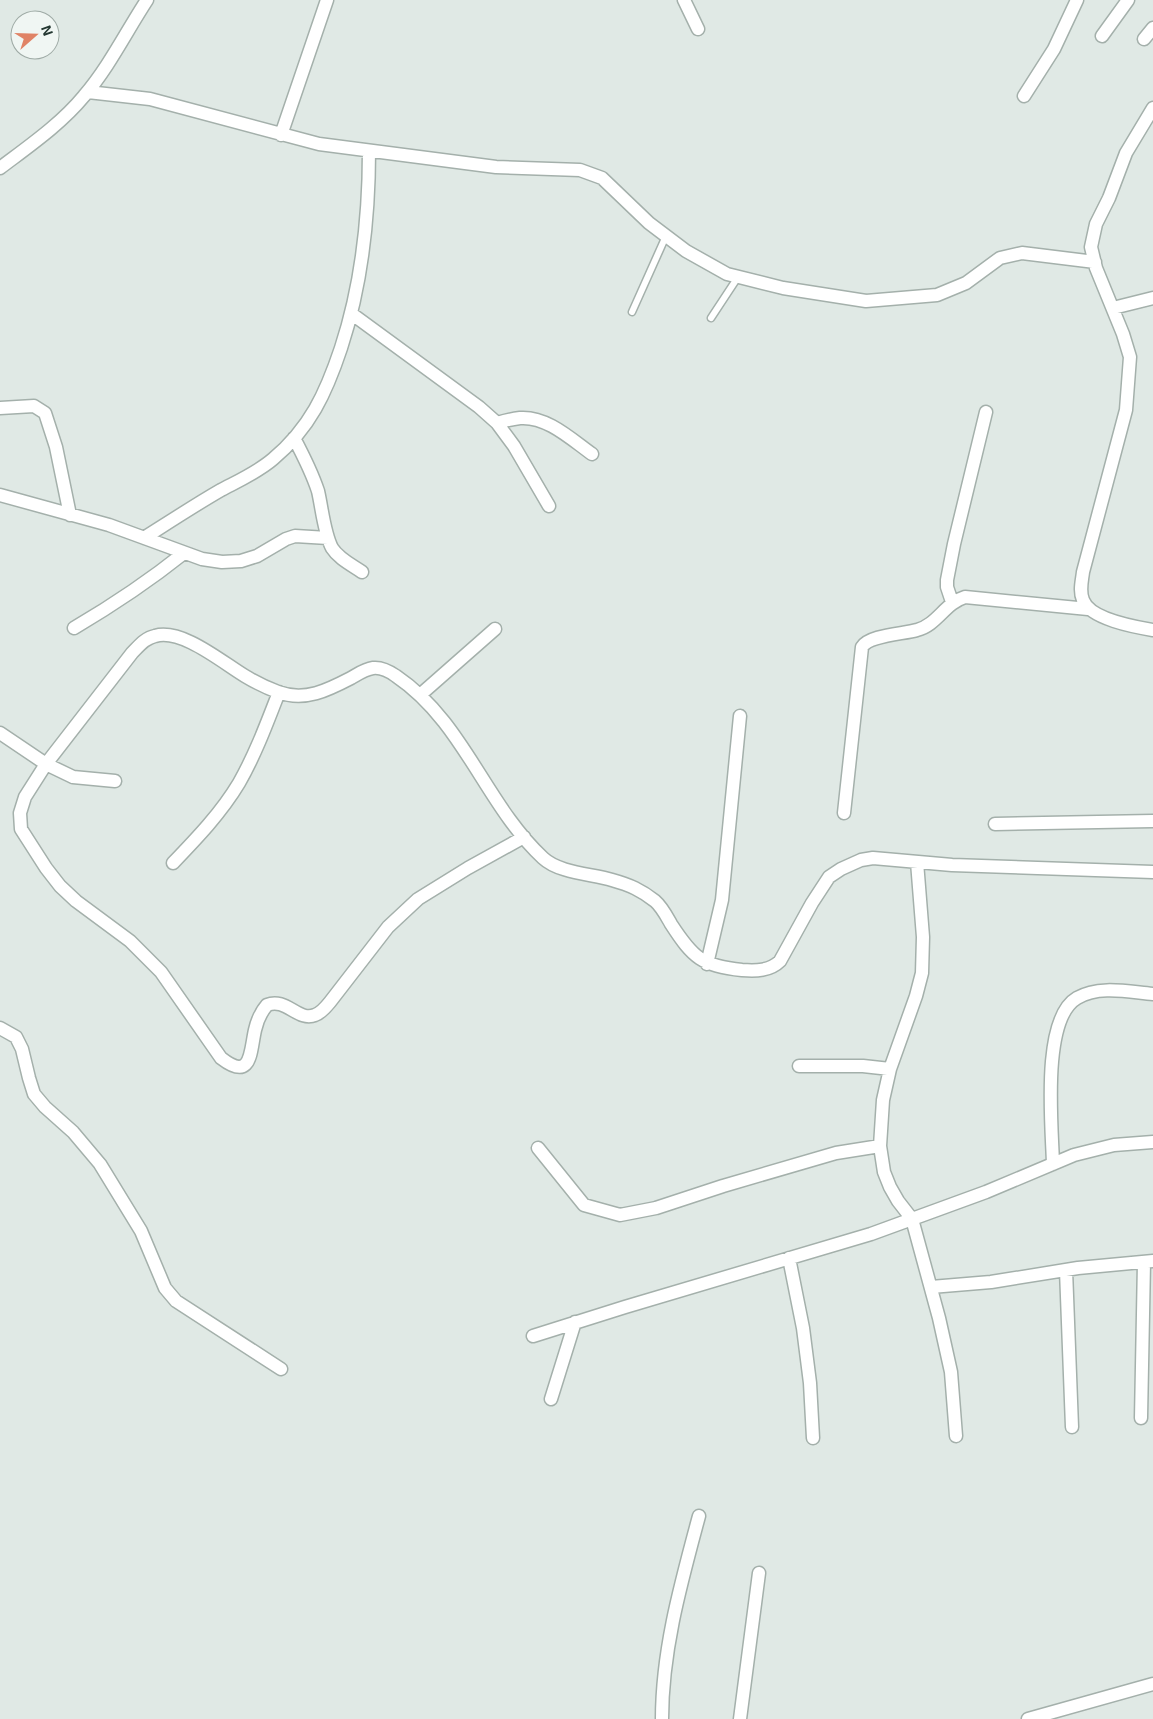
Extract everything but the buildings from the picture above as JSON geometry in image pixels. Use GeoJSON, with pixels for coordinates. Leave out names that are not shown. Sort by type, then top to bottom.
{"type":"FeatureCollection","features":[{"type":"Feature","properties":{"kind":"street"},"geometry":{"type":"LineString","coordinates":[[0,168],[68,113],[88,92],[101,75],[148,0]]}},
{"type":"Feature","properties":{"kind":"street"},"geometry":{"type":"LineString","coordinates":[[281,135],[327,0]]}},
{"type":"Feature","properties":{"kind":"street"},"geometry":{"type":"LineString","coordinates":[[684,0],[698,28]]}},
{"type":"Feature","properties":{"kind":"street"},"geometry":{"type":"LineString","coordinates":[[1024,96],[1054,49],[1077,0]]}},
{"type":"Feature","properties":{"kind":"street"},"geometry":{"type":"LineString","coordinates":[[1102,36],[1128,0]]}},
{"type":"Feature","properties":{"kind":"street"},"geometry":{"type":"LineString","coordinates":[[1144,39],[1153,28]]}},
{"type":"Feature","properties":{"kind":"street"},"geometry":{"type":"LineString","coordinates":[[88,92],[150,99],[319,144],[496,167],[580,170],[602,178],[649,223],[686,251],[727,274],[782,288],[866,301],[937,295],[966,283],[1000,258],[1022,253],[1095,262]]}},
{"type":"Feature","properties":{"kind":"street"},"geometry":{"type":"LineString","coordinates":[[1088,609],[1082,600],[1081,589],[1126,410],[1130,357],[1091,247],[1096,224],[1109,198],[1126,153],[1153,108]]}},
{"type":"Feature","properties":{"kind":"street"},"geometry":{"type":"LineString","coordinates":[[144,538],[272,460],[314,414],[329,384],[352,314],[365,244],[369,195],[369,151]]}},
{"type":"Feature","properties":{"kind":"street"},"geometry":{"type":"LineString","coordinates":[[1113,308],[1153,298]]}},
{"type":"Feature","properties":{"kind":"street"},"geometry":{"type":"LineString","coordinates":[[352,314],[480,407],[497,423],[514,446],[549,506]]}},
{"type":"Feature","properties":{"kind":"street"},"geometry":{"type":"LineString","coordinates":[[0,408],[34,406],[46,413],[56,447],[70,515]]}},
{"type":"Feature","properties":{"kind":"street"},"geometry":{"type":"LineString","coordinates":[[952,602],[948,594],[947,580],[986,412]]}},
{"type":"Feature","properties":{"kind":"street"},"geometry":{"type":"LineString","coordinates":[[497,423],[520,418],[538,420],[557,430],[592,454]]}},
{"type":"Feature","properties":{"kind":"street"},"geometry":{"type":"LineString","coordinates":[[294,438],[308,464],[317,489],[328,538],[333,549],[345,561],[362,572]]}},
{"type":"Feature","properties":{"kind":"street"},"geometry":{"type":"LineString","coordinates":[[0,495],[109,526],[202,559],[222,562],[241,561],[257,556],[294,536],[328,538]]}},
{"type":"Feature","properties":{"kind":"street"},"geometry":{"type":"LineString","coordinates":[[74,628],[126,597],[156,576],[184,552]]}},
{"type":"Feature","properties":{"kind":"street"},"geometry":{"type":"LineString","coordinates":[[844,812],[862,647],[868,641],[919,630],[928,626],[952,602],[965,597],[1088,609],[1099,615],[1131,626],[1153,630]]}},
{"type":"Feature","properties":{"kind":"street"},"geometry":{"type":"LineString","coordinates":[[420,695],[494,629]]}},
{"type":"Feature","properties":{"kind":"street"},"geometry":{"type":"LineString","coordinates":[[524,837],[468,868],[418,899],[388,927],[321,1012],[313,1016],[302,1015],[279,1003],[267,1005],[258,1020],[250,1059],[246,1065],[239,1067],[232,1066],[221,1058],[161,972],[130,941],[76,901],[60,886],[21,829],[20,813],[26,797],[46,764],[132,653],[142,642],[155,635],[171,635],[191,643],[246,676],[279,692],[296,697],[324,691],[365,670],[374,668],[384,669],[396,676],[420,695],[442,717],[502,809],[545,860],[570,872],[611,879],[638,888],[658,903],[692,952],[707,964],[726,969],[749,971],[774,967],[780,961],[812,903],[829,877],[861,860],[873,858],[952,865],[1153,872]]}},
{"type":"Feature","properties":{"kind":"street"},"geometry":{"type":"LineString","coordinates":[[174,863],[212,821],[238,784],[262,734],[279,692]]}},
{"type":"Feature","properties":{"kind":"street"},"geometry":{"type":"LineString","coordinates":[[707,964],[722,900],[740,716]]}},
{"type":"Feature","properties":{"kind":"street"},"geometry":{"type":"LineString","coordinates":[[0,733],[46,764],[73,777],[115,781]]}},
{"type":"Feature","properties":{"kind":"street"},"geometry":{"type":"LineString","coordinates":[[995,824],[1153,821]]}},
{"type":"Feature","properties":{"kind":"street"},"geometry":{"type":"LineString","coordinates":[[916,862],[923,937],[922,973],[916,996],[890,1069],[883,1100],[880,1146],[884,1172],[890,1187],[898,1201],[912,1218],[931,1287],[951,1372],[956,1436]]}},
{"type":"Feature","properties":{"kind":"street"},"geometry":{"type":"LineString","coordinates":[[1053,1164],[1051,1077],[1054,1037],[1063,1012],[1076,998],[1091,992],[1107,990],[1153,994]]}},
{"type":"Feature","properties":{"kind":"street"},"geometry":{"type":"LineString","coordinates":[[0,1028],[16,1037],[22,1049],[34,1094],[45,1107],[73,1132],[100,1164],[141,1231],[165,1288],[176,1301],[282,1369]]}},
{"type":"Feature","properties":{"kind":"street"},"geometry":{"type":"LineString","coordinates":[[799,1066],[863,1066],[890,1069]]}},
{"type":"Feature","properties":{"kind":"street"},"geometry":{"type":"LineString","coordinates":[[533,1336],[871,1234],[986,1192],[1074,1155],[1114,1144],[1153,1142]]}},
{"type":"Feature","properties":{"kind":"street"},"geometry":{"type":"LineString","coordinates":[[538,1148],[584,1205],[620,1214],[656,1208],[836,1152],[880,1146]]}},
{"type":"Feature","properties":{"kind":"street"},"geometry":{"type":"LineString","coordinates":[[789,1258],[804,1337],[810,1383],[813,1438]]}},
{"type":"Feature","properties":{"kind":"street"},"geometry":{"type":"LineString","coordinates":[[931,1287],[991,1282],[1066,1270],[1149,1261],[1141,1418]]}},
{"type":"Feature","properties":{"kind":"street"},"geometry":{"type":"LineString","coordinates":[[1066,1270],[1072,1427]]}},
{"type":"Feature","properties":{"kind":"street"},"geometry":{"type":"LineString","coordinates":[[551,1399],[575,1322]]}},
{"type":"Feature","properties":{"kind":"street"},"geometry":{"type":"LineString","coordinates":[[662,1719],[668,1644],[682,1578],[699,1516]]}},
{"type":"Feature","properties":{"kind":"street"},"geometry":{"type":"LineString","coordinates":[[740,1719],[759,1574]]}},
{"type":"Feature","properties":{"kind":"street"},"geometry":{"type":"LineString","coordinates":[[1028,1719],[1153,1684]]}},
{"type":"Feature","properties":{"kind":"lane"},"geometry":{"type":"LineString","coordinates":[[632,312],[666,236]]}},
{"type":"Feature","properties":{"kind":"lane"},"geometry":{"type":"LineString","coordinates":[[711,318],[738,277]]}}]}
